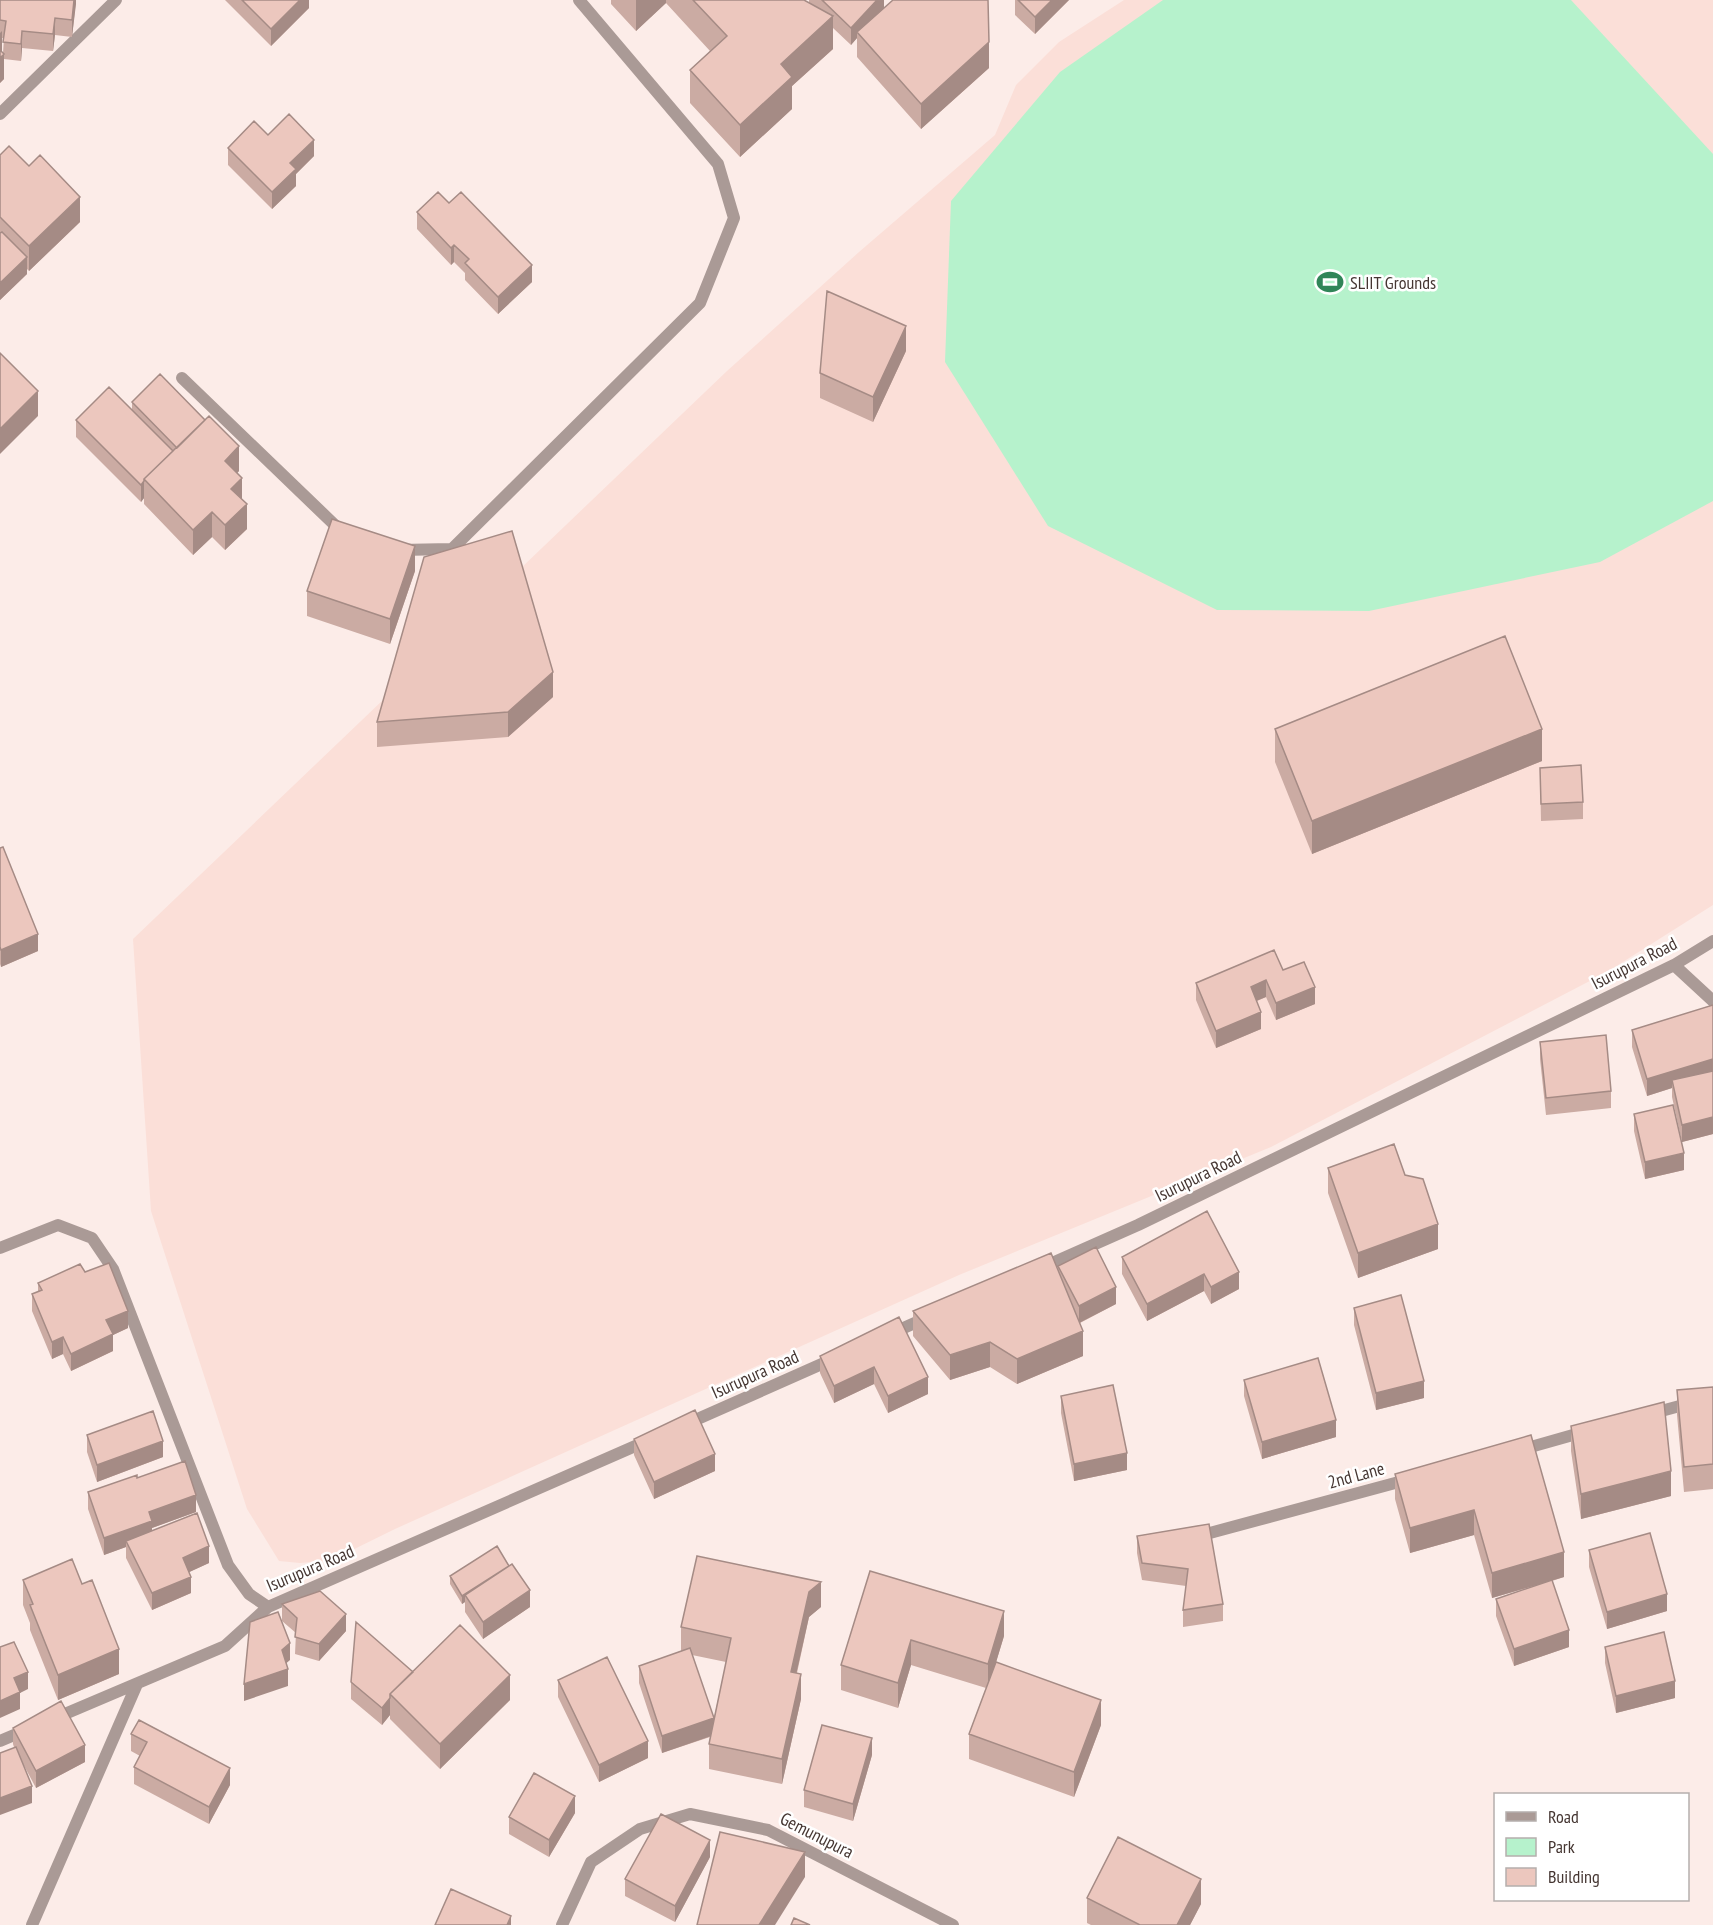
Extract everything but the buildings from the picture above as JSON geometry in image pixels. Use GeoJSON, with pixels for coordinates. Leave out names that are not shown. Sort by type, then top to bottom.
{"type":"FeatureCollection","features":[{"type":"Feature","properties":{"kind":"street"},"geometry":{"type":"LineString","coordinates":[[0,114],[116,0]]}},
{"type":"Feature","properties":{"kind":"street"},"geometry":{"type":"LineString","coordinates":[[384,550],[452,549],[700,303],[734,218],[718,164],[579,0]]}},
{"type":"Feature","properties":{"kind":"street"},"geometry":{"type":"LineString","coordinates":[[182,378],[352,542]]}},
{"type":"Feature","properties":{"kind":"street","name":"Isurupura Road"},"geometry":{"type":"LineString","coordinates":[[1029,1273],[1138,1226],[1674,965],[1713,941]]}},
{"type":"Feature","properties":{"kind":"street"},"geometry":{"type":"LineString","coordinates":[[1674,965],[1713,1001]]}},
{"type":"Feature","properties":{"kind":"street","name":"Isurupura Road"},"geometry":{"type":"LineString","coordinates":[[0,1248],[58,1225],[92,1238],[113,1269],[228,1565],[249,1594],[268,1607],[844,1354]]}},
{"type":"Feature","properties":{"kind":"street"},"geometry":{"type":"LineString","coordinates":[[877,1340],[942,1311]]}},
{"type":"Feature","properties":{"kind":"street"},"geometry":{"type":"LineString","coordinates":[[1644,1416],[1713,1397]]}},
{"type":"Feature","properties":{"kind":"street"},"geometry":{"type":"LineString","coordinates":[[1505,1454],[1598,1428]]}},
{"type":"Feature","properties":{"kind":"street","name":"2nd Lane"},"geometry":{"type":"LineString","coordinates":[[1183,1541],[1425,1475]]}},
{"type":"Feature","properties":{"kind":"street"},"geometry":{"type":"LineString","coordinates":[[0,1741],[225,1646],[268,1607]]}},
{"type":"Feature","properties":{"kind":"street"},"geometry":{"type":"LineString","coordinates":[[32,1925],[137,1684]]}},
{"type":"Feature","properties":{"kind":"street","name":"Gemunupura"},"geometry":{"type":"LineString","coordinates":[[562,1925],[591,1862],[640,1829],[690,1814],[768,1830],[953,1925]]}},
{"type":"Feature","properties":{"kind":"shaded area"},"geometry":{"type":"Polygon","coordinates":[[[1124,0],[1713,0],[1713,905],[1607,972],[1271,1147],[959,1275],[395,1529],[332,1560],[300,1563],[279,1561],[247,1509],[151,1211],[133,939],[727,371],[859,252],[995,135],[1016,85],[1059,42],[1124,0]]]}},
{"type":"Feature","properties":{"kind":"green space","name":"SLIIT Grounds"},"geometry":{"type":"Polygon","coordinates":[[[1163,0],[1571,0],[1713,154],[1713,501],[1600,562],[1369,611],[1217,610],[1048,526],[945,362],[951,201],[1060,72],[1163,0]]]}},
{"type":"Feature","properties":{"kind":"place","name":"SLIIT Grounds"},"geometry":{"type":"Point","coordinates":[1330,282]}}]}
